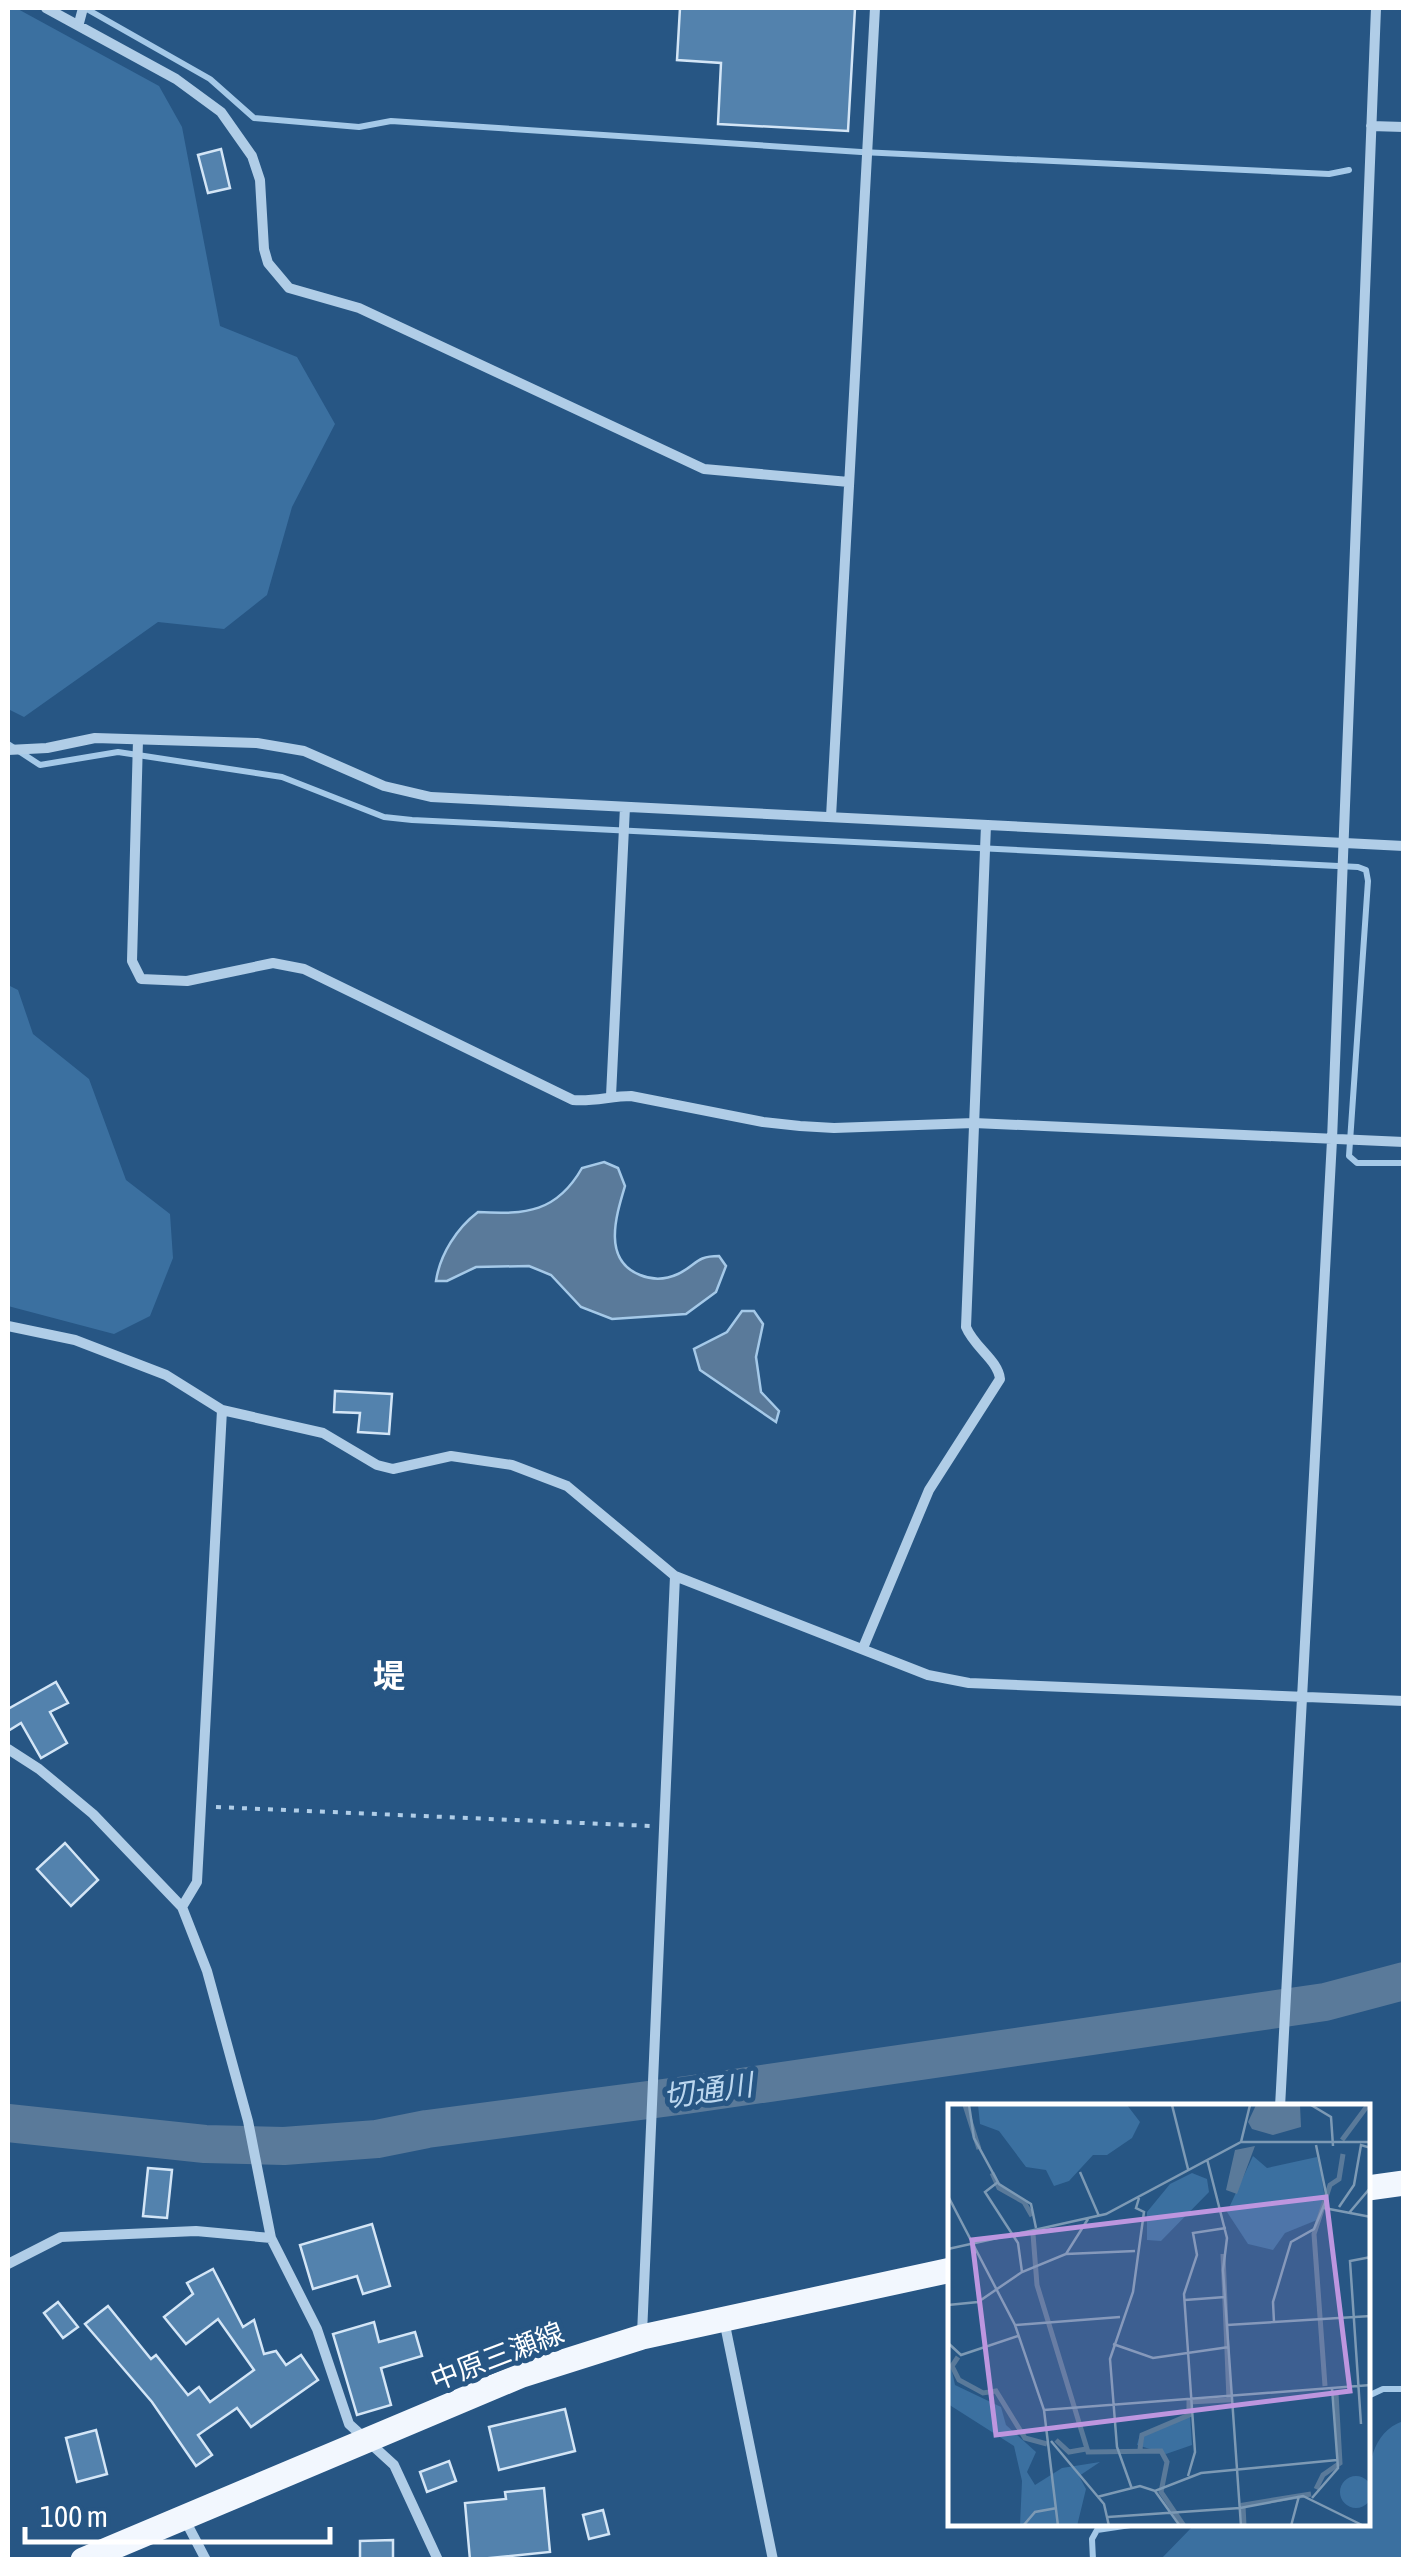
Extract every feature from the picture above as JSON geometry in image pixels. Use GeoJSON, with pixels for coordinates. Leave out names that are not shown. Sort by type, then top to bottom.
{"type":"FeatureCollection","features":[{"type":"Feature","properties":{"kind":"main road"},"geometry":{"type":"LineString","coordinates":[[1371,2188],[1404,2183]]}},
{"type":"Feature","properties":{"kind":"main road","name":"中原三瀬線"},"geometry":{"type":"LineString","coordinates":[[83,2560],[522,2375],[642,2337],[948,2271]]}},
{"type":"Feature","properties":{"kind":"street"},"geometry":{"type":"LineString","coordinates":[[46,8],[80,23],[176,79],[222,112],[252,156],[260,180],[264,249],[268,263],[289,288],[360,308],[704,470],[849,482]]}},
{"type":"Feature","properties":{"kind":"street"},"geometry":{"type":"LineString","coordinates":[[80,23],[83,8]]}},
{"type":"Feature","properties":{"kind":"street"},"geometry":{"type":"LineString","coordinates":[[832,817],[876,8]]}},
{"type":"Feature","properties":{"kind":"street"},"geometry":{"type":"LineString","coordinates":[[1280,2104],[1332,1140],[1376,8]]}},
{"type":"Feature","properties":{"kind":"street"},"geometry":{"type":"LineString","coordinates":[[1371,126],[1404,127]]}},
{"type":"Feature","properties":{"kind":"street"},"geometry":{"type":"LineString","coordinates":[[8,750],[47,748],[95,738],[210,740],[304,751],[384,786],[430,797],[1404,846]]}},
{"type":"Feature","properties":{"kind":"street"},"geometry":{"type":"LineString","coordinates":[[138,740],[132,961],[141,979],[188,981],[273,963],[304,969],[573,1100],[590,1102],[611,1096],[666,1102],[763,1122],[834,1128],[974,1123],[1404,1142]]}},
{"type":"Feature","properties":{"kind":"street"},"geometry":{"type":"LineString","coordinates":[[611,1096],[626,807]]}},
{"type":"Feature","properties":{"kind":"street"},"geometry":{"type":"LineString","coordinates":[[863,1648],[928,1490],[1000,1379],[999,1370],[972,1342],[966,1327],[986,825]]}},
{"type":"Feature","properties":{"kind":"street"},"geometry":{"type":"LineString","coordinates":[[8,1326],[75,1340],[166,1375],[222,1410],[323,1434],[377,1466],[393,1469],[450,1456],[512,1465],[566,1486],[675,1576],[928,1674],[969,1683],[1404,1702]]}},
{"type":"Feature","properties":{"kind":"street"},"geometry":{"type":"LineString","coordinates":[[182,1907],[197,1882],[222,1410]]}},
{"type":"Feature","properties":{"kind":"street"},"geometry":{"type":"LineString","coordinates":[[642,2337],[675,1576]]}},
{"type":"Feature","properties":{"kind":"street"},"geometry":{"type":"LineString","coordinates":[[8,1749],[93,1814],[182,1907],[207,1971],[248,2121],[271,2238],[317,2329],[349,2424],[394,2465],[438,2560]]}},
{"type":"Feature","properties":{"kind":"street"},"geometry":{"type":"LineString","coordinates":[[8,2264],[62,2237],[196,2232],[271,2238]]}},
{"type":"Feature","properties":{"kind":"street"},"geometry":{"type":"LineString","coordinates":[[724,2318],[774,2560]]}},
{"type":"Feature","properties":{"kind":"street"},"geometry":{"type":"LineString","coordinates":[[183,2517],[206,2560]]}},
{"type":"Feature","properties":{"kind":"path"},"geometry":{"type":"LineString","coordinates":[[201,1806],[665,1826]]}},
{"type":"Feature","properties":{"kind":"shaded area"},"geometry":{"type":"Polygon","coordinates":[[[16,8],[159,86],[182,127],[220,326],[297,357],[335,424],[292,507],[267,595],[224,629],[158,622],[24,717],[8,709],[8,9],[16,8]]]}},
{"type":"Feature","properties":{"kind":"shaded area"},"geometry":{"type":"Polygon","coordinates":[[[8,985],[18,990],[33,1034],[89,1079],[126,1180],[170,1214],[173,1258],[150,1316],[114,1334],[8,1306],[8,985]]]}},
{"type":"Feature","properties":{"kind":"shaded area"},"geometry":{"type":"Polygon","coordinates":[[[604,1162],[618,1168],[625,1186],[615,1236],[620,1259],[645,1277],[663,1278],[678,1274],[700,1259],[719,1256],[726,1266],[716,1292],[686,1314],[612,1319],[581,1307],[551,1275],[529,1266],[476,1267],[447,1281],[436,1281],[451,1242],[478,1212],[511,1213],[539,1208],[562,1194],[582,1168],[604,1162]]]}},
{"type":"Feature","properties":{"kind":"shaded area"},"geometry":{"type":"Polygon","coordinates":[[[742,1311],[754,1311],[763,1324],[756,1357],[761,1392],[779,1411],[776,1422],[700,1370],[694,1349],[727,1332],[742,1311]]]}},
{"type":"Feature","properties":{"kind":"shaded area"},"geometry":{"type":"Polygon","coordinates":[[[1403,2421],[1403,2559],[1161,2559],[1192,2527],[1371,2527],[1371,2462],[1380,2438],[1403,2421]]]}},
{"type":"Feature","properties":{"kind":"building"},"geometry":{"type":"Polygon","coordinates":[[[680,8],[855,8],[848,131],[718,124],[721,63],[677,60],[680,8]]]}},
{"type":"Feature","properties":{"kind":"building"},"geometry":{"type":"Polygon","coordinates":[[[221,149],[230,188],[208,193],[198,155],[221,149]]]}},
{"type":"Feature","properties":{"kind":"building"},"geometry":{"type":"Polygon","coordinates":[[[335,1391],[392,1394],[389,1434],[358,1432],[360,1413],[334,1412],[335,1391]]]}},
{"type":"Feature","properties":{"kind":"building"},"geometry":{"type":"Polygon","coordinates":[[[56,1682],[68,1703],[50,1712],[67,1743],[41,1758],[21,1723],[8,1731],[8,1709],[56,1682]]]}},
{"type":"Feature","properties":{"kind":"building"},"geometry":{"type":"Polygon","coordinates":[[[65,1843],[98,1880],[71,1906],[37,1869],[65,1843]]]}},
{"type":"Feature","properties":{"kind":"building"},"geometry":{"type":"Polygon","coordinates":[[[148,2168],[172,2170],[167,2218],[143,2216],[148,2168]]]}},
{"type":"Feature","properties":{"kind":"building"},"geometry":{"type":"Polygon","coordinates":[[[372,2224],[390,2286],[363,2294],[357,2276],[313,2289],[300,2245],[372,2224]]]}},
{"type":"Feature","properties":{"kind":"building"},"geometry":{"type":"Polygon","coordinates":[[[213,2269],[243,2327],[254,2320],[264,2354],[276,2351],[286,2365],[301,2355],[318,2380],[251,2427],[237,2408],[198,2435],[212,2455],[196,2466],[152,2402],[85,2324],[108,2306],[151,2359],[156,2355],[188,2395],[199,2387],[210,2402],[254,2370],[218,2319],[186,2344],[164,2317],[193,2294],[187,2283],[213,2269]]]}},
{"type":"Feature","properties":{"kind":"building"},"geometry":{"type":"Polygon","coordinates":[[[58,2302],[78,2327],[63,2338],[44,2313],[58,2302]]]}},
{"type":"Feature","properties":{"kind":"building"},"geometry":{"type":"Polygon","coordinates":[[[374,2322],[379,2342],[415,2332],[422,2356],[381,2368],[391,2405],[357,2415],[333,2334],[374,2322]]]}},
{"type":"Feature","properties":{"kind":"building"},"geometry":{"type":"Polygon","coordinates":[[[565,2409],[575,2451],[499,2470],[489,2427],[565,2409]]]}},
{"type":"Feature","properties":{"kind":"building"},"geometry":{"type":"Polygon","coordinates":[[[96,2430],[107,2474],[77,2482],[66,2438],[96,2430]]]}},
{"type":"Feature","properties":{"kind":"building"},"geometry":{"type":"Polygon","coordinates":[[[449,2461],[456,2481],[427,2492],[420,2472],[449,2461]]]}},
{"type":"Feature","properties":{"kind":"building"},"geometry":{"type":"Polygon","coordinates":[[[544,2488],[550,2552],[470,2560],[465,2503],[506,2499],[505,2492],[544,2488]]]}},
{"type":"Feature","properties":{"kind":"building"},"geometry":{"type":"Polygon","coordinates":[[[603,2510],[609,2534],[589,2539],[583,2515],[603,2510]]]}},
{"type":"Feature","properties":{"kind":"building"},"geometry":{"type":"Polygon","coordinates":[[[393,2540],[393,2560],[360,2560],[360,2541],[393,2540]]]}},
{"type":"Feature","properties":{"kind":"waterway"},"geometry":{"type":"LineString","coordinates":[[85,8],[210,79],[254,118],[359,127],[391,121],[861,152],[1329,174],[1349,170]]}},
{"type":"Feature","properties":{"kind":"waterway"},"geometry":{"type":"LineString","coordinates":[[8,744],[40,765],[118,752],[282,777],[384,817],[412,820],[1358,867],[1366,870],[1368,881],[1349,1156],[1357,1163],[1404,1163]]}},
{"type":"Feature","properties":{"kind":"waterway","name":"切通川"},"geometry":{"type":"LineString","coordinates":[[8,2123],[205,2144],[284,2146],[377,2139],[1325,2002],[1404,1981]]}},
{"type":"Feature","properties":{"kind":"waterway"},"geometry":{"type":"LineString","coordinates":[[1371,2395],[1383,2389],[1404,2389]]}},
{"type":"Feature","properties":{"kind":"waterway"},"geometry":{"type":"LineString","coordinates":[[1093,2560],[1092,2539],[1097,2530],[1117,2527]]}},
{"type":"Feature","properties":{"kind":"district","name":"堤"},"geometry":{"type":"Point","coordinates":[389,1676]}}]}
